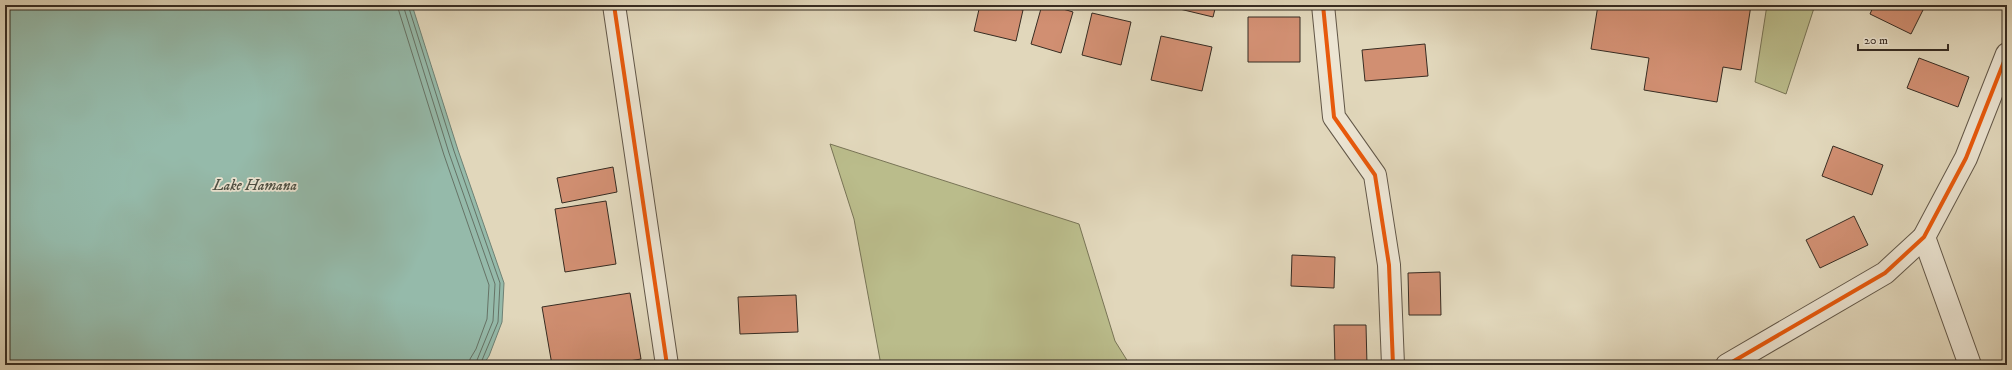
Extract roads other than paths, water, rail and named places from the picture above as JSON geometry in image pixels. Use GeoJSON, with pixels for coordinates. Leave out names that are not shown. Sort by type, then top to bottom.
{"type":"FeatureCollection","features":[{"type":"Feature","properties":{"kind":"street"},"geometry":{"type":"LineString","coordinates":[[614,5],[667,365]]}},
{"type":"Feature","properties":{"kind":"street"},"geometry":{"type":"LineString","coordinates":[[1323,5],[1334,117],[1375,175],[1389,265],[1393,365]]}},
{"type":"Feature","properties":{"kind":"street"},"geometry":{"type":"LineString","coordinates":[[1727,365],[1885,273],[1924,237],[1966,158],[2007,54]]}},
{"type":"Feature","properties":{"kind":"street"},"geometry":{"type":"LineString","coordinates":[[1924,237],[1970,365]]}},
{"type":"Feature","properties":{"kind":"water","name":"Lake Hamana"},"geometry":{"type":"Polygon","coordinates":[[[5,5],[412,5],[458,150],[504,283],[502,322],[489,356],[483,365],[5,365],[5,5]]]}}]}
